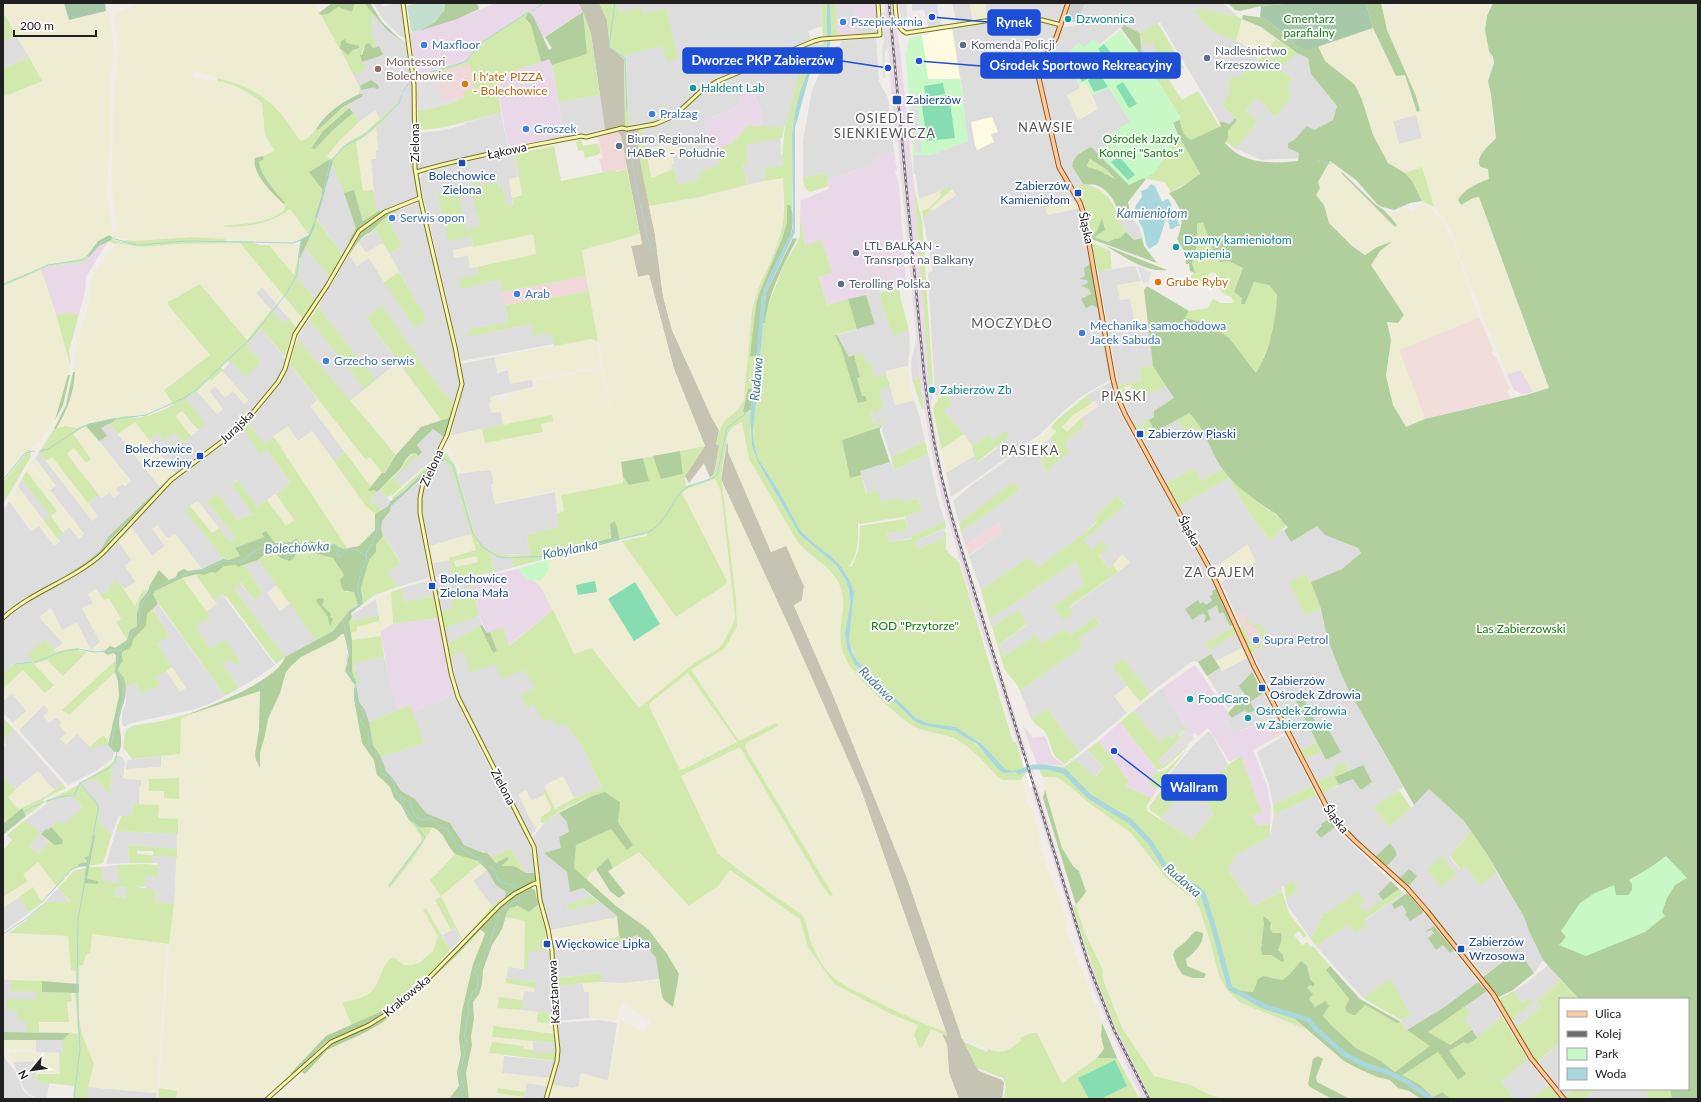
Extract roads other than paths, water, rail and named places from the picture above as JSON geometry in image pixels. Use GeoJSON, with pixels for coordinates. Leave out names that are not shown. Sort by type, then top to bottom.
{"type":"FeatureCollection","features":[{"type":"Feature","properties":{"kind":"main road"},"geometry":{"type":"LineString","coordinates":[[1061,25],[1068,3]]}},
{"type":"Feature","properties":{"kind":"main road","name":"Śląska"},"geometry":{"type":"LineString","coordinates":[[1061,25],[1054,42],[1041,64],[1040,83],[1059,167],[1080,203],[1084,215],[1113,379],[1118,398],[1125,414],[1210,569],[1254,666],[1332,817],[1339,826],[1407,888],[1424,907],[1493,994],[1530,1058],[1564,1099]]}},
{"type":"Feature","properties":{"kind":"street","name":"Zielona"},"geometry":{"type":"LineString","coordinates":[[404,3],[414,85],[416,172],[420,198],[461,379],[460,392],[449,430],[423,483],[420,498],[420,513],[450,673],[462,707],[534,847],[538,885]]}},
{"type":"Feature","properties":{"kind":"street","name":"Łąkowa"},"geometry":{"type":"LineString","coordinates":[[416,172],[581,136],[586,138],[622,128],[655,124],[674,116],[700,92],[718,81],[822,39],[880,35],[878,3]]}},
{"type":"Feature","properties":{"kind":"street"},"geometry":{"type":"LineString","coordinates":[[895,3],[898,25],[900,29],[906,33],[998,19],[1042,20],[1061,25]]}},
{"type":"Feature","properties":{"kind":"street","name":"Jurajska"},"geometry":{"type":"LineString","coordinates":[[3,618],[38,594],[91,563],[103,553],[172,480],[232,434],[255,410],[279,380],[285,370],[295,334],[359,231],[385,212],[420,198]]}},
{"type":"Feature","properties":{"kind":"street","name":"Krakowska"},"geometry":{"type":"LineString","coordinates":[[267,1099],[331,1042],[369,1025],[391,1010],[426,980],[498,907],[514,894],[536,883],[538,885]]}},
{"type":"Feature","properties":{"kind":"street","name":"Kasztanowa"},"geometry":{"type":"LineString","coordinates":[[538,885],[552,951],[554,1012],[558,1050],[557,1061],[546,1099]]}},
{"type":"Feature","properties":{"kind":"water"},"geometry":{"type":"Polygon","coordinates":[[[827,3],[830,3],[830,47],[810,73],[795,128],[795,232],[766,293],[753,431],[758,459],[777,488],[800,530],[832,557],[842,568],[850,581],[854,592],[849,640],[852,652],[857,661],[916,718],[927,723],[956,727],[983,745],[1005,769],[1012,771],[1024,769],[1025,772],[1004,773],[998,769],[977,744],[955,731],[922,725],[913,720],[860,668],[855,665],[847,648],[845,633],[850,606],[849,590],[846,581],[836,565],[800,535],[759,464],[752,446],[750,419],[762,295],[793,227],[792,136],[794,120],[800,94],[806,77],[811,66],[827,45],[827,3]]]}},
{"type":"Feature","properties":{"kind":"water","name":"Kamieniołom"},"geometry":{"type":"Polygon","coordinates":[[[1151,184],[1155,186],[1162,202],[1167,199],[1169,200],[1180,226],[1170,229],[1168,219],[1166,218],[1159,241],[1149,249],[1146,244],[1143,229],[1134,212],[1136,205],[1142,197],[1141,191],[1147,189],[1151,184]]]}},
{"type":"Feature","properties":{"kind":"waterway"},"geometry":{"type":"LineString","coordinates":[[532,11],[544,3]]}},
{"type":"Feature","properties":{"kind":"waterway"},"geometry":{"type":"LineString","coordinates":[[615,3],[609,47],[625,58],[627,111]]}},
{"type":"Feature","properties":{"kind":"waterway"},"geometry":{"type":"LineString","coordinates":[[415,80],[431,72],[465,62],[482,42],[529,12]]}},
{"type":"Feature","properties":{"kind":"waterway"},"geometry":{"type":"LineString","coordinates":[[403,92],[411,80]]}},
{"type":"Feature","properties":{"kind":"waterway"},"geometry":{"type":"LineString","coordinates":[[115,239],[137,245],[187,241],[293,243],[308,237],[313,228],[322,200],[330,162],[343,147],[363,136],[382,120],[399,103],[402,95]]}},
{"type":"Feature","properties":{"kind":"waterway"},"geometry":{"type":"LineString","coordinates":[[627,132],[638,195],[651,251]]}},
{"type":"Feature","properties":{"kind":"waterway"},"geometry":{"type":"LineString","coordinates":[[1324,162],[1331,164]]}},
{"type":"Feature","properties":{"kind":"waterway"},"geometry":{"type":"LineString","coordinates":[[3,285],[48,265],[81,260],[89,255],[102,242],[111,238]]}},
{"type":"Feature","properties":{"kind":"waterway"},"geometry":{"type":"LineString","coordinates":[[40,451],[48,449],[82,427],[107,420],[146,415],[184,398],[197,389],[251,338],[286,294],[297,275],[301,240]]}},
{"type":"Feature","properties":{"kind":"waterway","name":"Kobylanka"},"geometry":{"type":"LineString","coordinates":[[434,465],[445,459],[453,465],[473,534],[483,547],[498,557],[549,556],[649,532],[655,528],[660,524],[685,488],[713,478],[717,475],[727,428],[751,409]]}},
{"type":"Feature","properties":{"kind":"waterway"},"geometry":{"type":"LineString","coordinates":[[3,480],[25,453],[34,451]]}},
{"type":"Feature","properties":{"kind":"waterway","name":"Kobylanka"},"geometry":{"type":"LineString","coordinates":[[342,622],[350,610],[360,605],[362,602],[357,591],[361,570],[367,563],[366,553],[375,537],[377,519],[429,467]]}},
{"type":"Feature","properties":{"kind":"waterway","name":"Bolechówka"},"geometry":{"type":"LineString","coordinates":[[74,796],[80,783],[109,768],[115,762],[117,753],[111,745],[124,692],[124,683],[116,668],[118,653],[130,639],[132,632],[138,625],[140,617],[139,609],[147,595],[170,580],[191,572],[204,570],[224,561],[243,561],[258,549],[265,547],[277,546],[290,550],[293,546],[300,548],[311,543],[317,548],[330,545],[335,546],[340,550],[336,553],[339,557],[348,549],[356,550],[365,555]]}},
{"type":"Feature","properties":{"kind":"waterway","name":"Kobylanka"},"geometry":{"type":"LineString","coordinates":[[344,624],[349,650],[347,660],[349,672],[355,679],[356,692],[354,696],[357,704],[363,710],[365,716],[361,719],[361,722],[368,730],[369,747],[372,752],[381,758],[379,766],[382,774],[392,779],[395,787],[394,792],[404,799],[411,801],[411,807],[416,817],[422,820],[431,818],[441,827],[448,829],[452,839],[460,847],[492,868],[500,882],[514,886],[517,891]]}},
{"type":"Feature","properties":{"kind":"waterway"},"geometry":{"type":"LineString","coordinates":[[35,662],[64,651],[77,649],[95,652],[121,651]]}},
{"type":"Feature","properties":{"kind":"waterway"},"geometry":{"type":"LineString","coordinates":[[15,664],[32,662]]}},
{"type":"Feature","properties":{"kind":"waterway","name":"Rudawa"},"geometry":{"type":"LineString","coordinates":[[1019,772],[1033,767],[1045,767],[1064,771],[1090,797],[1130,821],[1150,842],[1166,868],[1197,888],[1203,894],[1230,988],[1266,1007],[1309,1020],[1316,1029],[1344,1054],[1367,1066],[1385,1071],[1404,1080],[1432,1099]]}},
{"type":"Feature","properties":{"kind":"waterway"},"geometry":{"type":"LineString","coordinates":[[80,783],[98,805],[88,865]]}},
{"type":"Feature","properties":{"kind":"waterway","name":"Bolechówka"},"geometry":{"type":"LineString","coordinates":[[46,801],[71,796]]}},
{"type":"Feature","properties":{"kind":"waterway"},"geometry":{"type":"LineString","coordinates":[[390,885],[425,838],[401,802],[400,797]]}},
{"type":"Feature","properties":{"kind":"waterway","name":"Bolechówka"},"geometry":{"type":"LineString","coordinates":[[3,829],[27,810],[44,802]]}},
{"type":"Feature","properties":{"kind":"waterway"},"geometry":{"type":"LineString","coordinates":[[66,876],[73,868],[87,864]]}},
{"type":"Feature","properties":{"kind":"waterway"},"geometry":{"type":"LineString","coordinates":[[74,1099],[80,1050],[77,993],[78,920],[87,868]]}},
{"type":"Feature","properties":{"kind":"waterway"},"geometry":{"type":"LineString","coordinates":[[41,903],[64,878]]}},
{"type":"Feature","properties":{"kind":"waterway","name":"Kobylanka"},"geometry":{"type":"LineString","coordinates":[[464,1099],[460,1091],[464,1088],[460,1075],[465,1052],[463,1046],[468,1042],[464,1037],[469,1011],[468,1004],[473,991],[477,990],[478,978],[475,972],[485,955],[500,912],[512,902],[519,900],[520,897],[518,893]]}},
{"type":"Feature","properties":{"kind":"waterway"},"geometry":{"type":"LineString","coordinates":[[3,934],[30,916],[41,906]]}},
{"type":"Feature","properties":{"kind":"waterway","name":"Kobylanka"},"geometry":{"type":"LineString","coordinates":[[451,1099],[454,1097],[459,1099]]}},
{"type":"Feature","properties":{"kind":"railway"},"geometry":{"type":"LineString","coordinates":[[889,3],[924,374],[929,415],[941,475],[957,535],[1089,966],[1114,1030],[1149,1099]]}},
{"type":"Feature","properties":{"kind":"place","name":"Rynek"},"geometry":{"type":"Point","coordinates":[932,17]}},
{"type":"Feature","properties":{"kind":"place","name":"Dzwonnica"},"geometry":{"type":"Point","coordinates":[1068,19]}},
{"type":"Feature","properties":{"kind":"place","name":"Pszepiekarnia"},"geometry":{"type":"Point","coordinates":[843,22]}},
{"type":"Feature","properties":{"kind":"place","name":"Maxfloor"},"geometry":{"type":"Point","coordinates":[424,45]}},
{"type":"Feature","properties":{"kind":"place","name":"Komenda Policji"},"geometry":{"type":"Point","coordinates":[963,45]}},
{"type":"Feature","properties":{"kind":"place","name":"Nadleśnictwo Krzeszowice"},"geometry":{"type":"Point","coordinates":[1207,58]}},
{"type":"Feature","properties":{"kind":"place","name":"Ośrodek Sportowo Rekreacyjny"},"geometry":{"type":"Point","coordinates":[919,61]}},
{"type":"Feature","properties":{"kind":"place","name":"Dworzec PKP Zabierzów"},"geometry":{"type":"Point","coordinates":[888,68]}},
{"type":"Feature","properties":{"kind":"place","name":"Montessori Bolechowice"},"geometry":{"type":"Point","coordinates":[378,69]}},
{"type":"Feature","properties":{"kind":"place","name":"I h'ate' PIZZA - Bolechowice"},"geometry":{"type":"Point","coordinates":[465,84]}},
{"type":"Feature","properties":{"kind":"place","name":"Haldent Lab"},"geometry":{"type":"Point","coordinates":[693,88]}},
{"type":"Feature","properties":{"kind":"place","name":"Zabierzów"},"geometry":{"type":"Point","coordinates":[897,100]}},
{"type":"Feature","properties":{"kind":"place","name":"Pralzag"},"geometry":{"type":"Point","coordinates":[652,114]}},
{"type":"Feature","properties":{"kind":"place","name":"Groszek"},"geometry":{"type":"Point","coordinates":[526,129]}},
{"type":"Feature","properties":{"kind":"place","name":"Biuro Regionalne HABeR – Południe"},"geometry":{"type":"Point","coordinates":[619,146]}},
{"type":"Feature","properties":{"kind":"place","name":"Bolechowice Zielona"},"geometry":{"type":"Point","coordinates":[462,163]}},
{"type":"Feature","properties":{"kind":"place","name":"Zabierzów Kamieniołom"},"geometry":{"type":"Point","coordinates":[1078,193]}},
{"type":"Feature","properties":{"kind":"place","name":"Serwis opon"},"geometry":{"type":"Point","coordinates":[392,218]}},
{"type":"Feature","properties":{"kind":"place","name":"Dawny kamieniołom wapienia"},"geometry":{"type":"Point","coordinates":[1176,247]}},
{"type":"Feature","properties":{"kind":"place","name":"LTL BALKAN - Transrpot na Balkany"},"geometry":{"type":"Point","coordinates":[856,253]}},
{"type":"Feature","properties":{"kind":"place","name":"Grube Ryby"},"geometry":{"type":"Point","coordinates":[1158,282]}},
{"type":"Feature","properties":{"kind":"place","name":"Terolling Polska"},"geometry":{"type":"Point","coordinates":[841,284]}},
{"type":"Feature","properties":{"kind":"place","name":"Arab"},"geometry":{"type":"Point","coordinates":[517,294]}},
{"type":"Feature","properties":{"kind":"place","name":"Mechanika samochodowa Jacek Sabuda"},"geometry":{"type":"Point","coordinates":[1082,333]}},
{"type":"Feature","properties":{"kind":"place","name":"Grzecho serwis"},"geometry":{"type":"Point","coordinates":[326,361]}},
{"type":"Feature","properties":{"kind":"place","name":"Zabierzów Zb"},"geometry":{"type":"Point","coordinates":[932,390]}},
{"type":"Feature","properties":{"kind":"place","name":"Zabierzów Piaski"},"geometry":{"type":"Point","coordinates":[1140,434]}},
{"type":"Feature","properties":{"kind":"place","name":"Bolechowice Krzewiny"},"geometry":{"type":"Point","coordinates":[200,456]}},
{"type":"Feature","properties":{"kind":"place","name":"Bolechowice Zielona Mała"},"geometry":{"type":"Point","coordinates":[432,586]}},
{"type":"Feature","properties":{"kind":"place","name":"Supra Petrol"},"geometry":{"type":"Point","coordinates":[1256,640]}},
{"type":"Feature","properties":{"kind":"place","name":"Zabierzów Ośrodek Zdrowia"},"geometry":{"type":"Point","coordinates":[1262,688]}},
{"type":"Feature","properties":{"kind":"place","name":"FoodCare"},"geometry":{"type":"Point","coordinates":[1190,699]}},
{"type":"Feature","properties":{"kind":"place","name":"Ośrodek Zdrowia w Zabierzowie"},"geometry":{"type":"Point","coordinates":[1248,718]}},
{"type":"Feature","properties":{"kind":"place","name":"Wallram"},"geometry":{"type":"Point","coordinates":[1114,751]}},
{"type":"Feature","properties":{"kind":"place","name":"Więckowice Lipka"},"geometry":{"type":"Point","coordinates":[547,944]}},
{"type":"Feature","properties":{"kind":"place","name":"Zabierzów Wrzosowa"},"geometry":{"type":"Point","coordinates":[1461,949]}},
{"type":"Feature","properties":{"kind":"district","name":"OSIEDLE SIENKIEWICZA"},"geometry":{"type":"Point","coordinates":[885,126]}},
{"type":"Feature","properties":{"kind":"district","name":"NAWSIE"},"geometry":{"type":"Point","coordinates":[1046,127]}},
{"type":"Feature","properties":{"kind":"district","name":"MOCZYDŁO"},"geometry":{"type":"Point","coordinates":[1012,323]}},
{"type":"Feature","properties":{"kind":"district","name":"PIASKI"},"geometry":{"type":"Point","coordinates":[1124,396]}},
{"type":"Feature","properties":{"kind":"district","name":"PASIEKA"},"geometry":{"type":"Point","coordinates":[1030,450]}},
{"type":"Feature","properties":{"kind":"district","name":"ZA GAJEM"},"geometry":{"type":"Point","coordinates":[1220,572]}},
{"type":"Feature","properties":{"kind":"park label","name":"Cmentarz parafialny"},"geometry":{"type":"Point","coordinates":[1309,26]}},
{"type":"Feature","properties":{"kind":"park label","name":"Ośrodek Jazdy Konnej \"Santos\""},"geometry":{"type":"Point","coordinates":[1141,146]}},
{"type":"Feature","properties":{"kind":"park label","name":"ROD \"Przytorze\""},"geometry":{"type":"Point","coordinates":[915,626]}},
{"type":"Feature","properties":{"kind":"park label","name":"Las Zabierzowski"},"geometry":{"type":"Point","coordinates":[1521,629]}}]}
